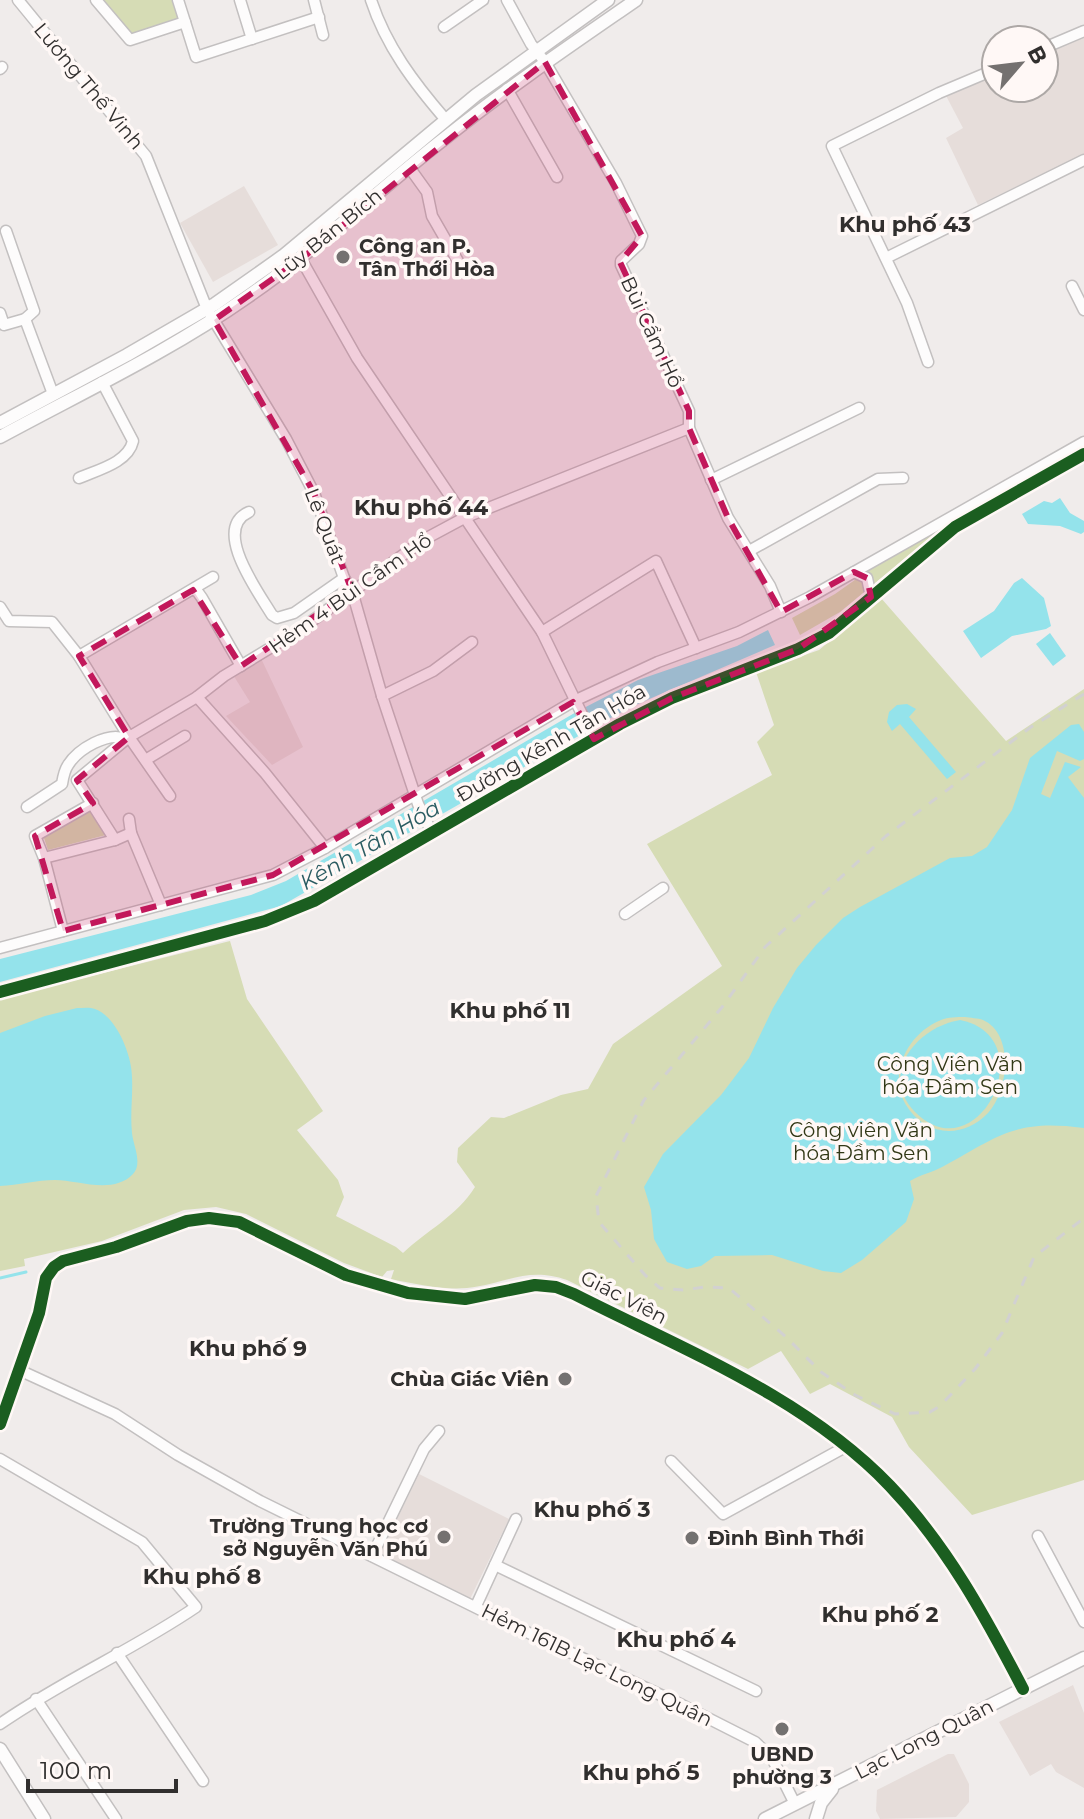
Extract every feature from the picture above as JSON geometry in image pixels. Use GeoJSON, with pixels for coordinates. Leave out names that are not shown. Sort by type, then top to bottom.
{"type":"FeatureCollection","features":[{"type":"Feature","properties":{"kind":"main road","name":"Lũy Bán Bích"},"geometry":{"type":"LineString","coordinates":[[0,423],[211,314],[446,120],[535,51],[608,0]]}},
{"type":"Feature","properties":{"kind":"main road","name":"Lũy Bán Bích"},"geometry":{"type":"LineString","coordinates":[[0,437],[102,382],[301,259],[507,89],[636,0]]}},
{"type":"Feature","properties":{"kind":"main road","name":"Lạc Long Quân"},"geometry":{"type":"LineString","coordinates":[[765,1819],[783,1815],[795,1804],[901,1748],[1084,1658]]}},
{"type":"Feature","properties":{"kind":"main road"},"geometry":{"type":"LineString","coordinates":[[0,1749],[44,1819]]}},
{"type":"Feature","properties":{"kind":"main road"},"geometry":{"type":"LineString","coordinates":[[816,1819],[821,1803],[837,1784]]}},
{"type":"Feature","properties":{"kind":"street","name":"Lương Thế Vinh"},"geometry":{"type":"LineString","coordinates":[[18,0],[146,156],[211,314]]}},
{"type":"Feature","properties":{"kind":"street"},"geometry":{"type":"LineString","coordinates":[[96,0],[130,40],[185,22]]}},
{"type":"Feature","properties":{"kind":"street"},"geometry":{"type":"LineString","coordinates":[[178,0],[196,57],[319,17]]}},
{"type":"Feature","properties":{"kind":"street"},"geometry":{"type":"LineString","coordinates":[[240,0],[252,39]]}},
{"type":"Feature","properties":{"kind":"street"},"geometry":{"type":"LineString","coordinates":[[314,0],[323,35]]}},
{"type":"Feature","properties":{"kind":"street"},"geometry":{"type":"LineString","coordinates":[[371,0],[395,54],[446,120]]}},
{"type":"Feature","properties":{"kind":"street"},"geometry":{"type":"LineString","coordinates":[[444,27],[483,0]]}},
{"type":"Feature","properties":{"kind":"street"},"geometry":{"type":"LineString","coordinates":[[507,0],[535,51],[545,62]]}},
{"type":"Feature","properties":{"kind":"street"},"geometry":{"type":"LineString","coordinates":[[1060,41],[1084,31]]}},
{"type":"Feature","properties":{"kind":"street","name":"Bùi Cẩm Hổ"},"geometry":{"type":"LineString","coordinates":[[545,62],[616,183],[642,236],[621,265],[689,411],[689,428],[728,518],[781,612]]}},
{"type":"Feature","properties":{"kind":"street"},"geometry":{"type":"LineString","coordinates":[[928,362],[907,303],[832,146],[980,76]]}},
{"type":"Feature","properties":{"kind":"street"},"geometry":{"type":"LineString","coordinates":[[507,89],[557,177]]}},
{"type":"Feature","properties":{"kind":"street"},"geometry":{"type":"LineString","coordinates":[[886,258],[1084,160]]}},
{"type":"Feature","properties":{"kind":"street"},"geometry":{"type":"LineString","coordinates":[[409,167],[427,192],[432,216],[463,270]]}},
{"type":"Feature","properties":{"kind":"street"},"geometry":{"type":"LineString","coordinates":[[0,313],[4,325],[25,319],[34,311],[6,231]]}},
{"type":"Feature","properties":{"kind":"street"},"geometry":{"type":"LineString","coordinates":[[301,259],[357,358],[542,632],[592,736]]}},
{"type":"Feature","properties":{"kind":"street"},"geometry":{"type":"LineString","coordinates":[[1072,286],[1084,310]]}},
{"type":"Feature","properties":{"kind":"street","name":"Lê Quát"},"geometry":{"type":"LineString","coordinates":[[211,314],[286,439],[314,493],[344,578],[352,591],[382,696],[416,799],[430,830]]}},
{"type":"Feature","properties":{"kind":"street"},"geometry":{"type":"LineString","coordinates":[[25,319],[53,394]]}},
{"type":"Feature","properties":{"kind":"street"},"geometry":{"type":"LineString","coordinates":[[79,478],[119,461],[131,450],[133,441],[102,382]]}},
{"type":"Feature","properties":{"kind":"street"},"geometry":{"type":"LineString","coordinates":[[711,480],[859,408]]}},
{"type":"Feature","properties":{"kind":"street","name":"Hẻm 4 Bùi Cầm Hổ"},"geometry":{"type":"LineString","coordinates":[[93,803],[77,780],[128,738],[301,629],[425,539],[466,517],[689,428]]}},
{"type":"Feature","properties":{"kind":"street","name":"Đường Kênh Tân Hóa"},"geometry":{"type":"LineString","coordinates":[[0,948],[258,881],[416,799],[614,681],[781,612],[1084,442]]}},
{"type":"Feature","properties":{"kind":"street","name":"Đường Kênh Tân Hóa"},"geometry":{"type":"LineString","coordinates":[[0,992],[265,921],[314,901],[592,736],[672,698],[798,649],[829,633],[955,527],[1084,454]]}},
{"type":"Feature","properties":{"kind":"street"},"geometry":{"type":"LineString","coordinates":[[749,551],[878,479],[903,478]]}},
{"type":"Feature","properties":{"kind":"street"},"geometry":{"type":"LineString","coordinates":[[249,512],[243,514],[234,529],[237,550],[243,568],[272,615],[277,618],[294,613],[344,578]]}},
{"type":"Feature","properties":{"kind":"street"},"geometry":{"type":"LineString","coordinates":[[542,632],[656,561],[696,648]]}},
{"type":"Feature","properties":{"kind":"street"},"geometry":{"type":"LineString","coordinates":[[854,572],[867,578],[871,597]]}},
{"type":"Feature","properties":{"kind":"street"},"geometry":{"type":"LineString","coordinates":[[79,656],[213,577]]}},
{"type":"Feature","properties":{"kind":"street"},"geometry":{"type":"LineString","coordinates":[[193,590],[202,598],[241,666]]}},
{"type":"Feature","properties":{"kind":"street"},"geometry":{"type":"LineString","coordinates":[[0,607],[9,621],[52,622],[79,656],[128,738],[147,759],[170,796]]}},
{"type":"Feature","properties":{"kind":"street"},"geometry":{"type":"LineString","coordinates":[[382,696],[433,671],[472,642]]}},
{"type":"Feature","properties":{"kind":"street"},"geometry":{"type":"LineString","coordinates":[[197,697],[265,773],[325,848]]}},
{"type":"Feature","properties":{"kind":"street"},"geometry":{"type":"LineString","coordinates":[[147,759],[185,736]]}},
{"type":"Feature","properties":{"kind":"street"},"geometry":{"type":"LineString","coordinates":[[27,807],[62,784],[65,768],[75,755],[112,737],[128,738]]}},
{"type":"Feature","properties":{"kind":"street"},"geometry":{"type":"LineString","coordinates":[[63,931],[44,858],[35,836],[93,803],[115,840]]}},
{"type":"Feature","properties":{"kind":"street"},"geometry":{"type":"LineString","coordinates":[[129,819],[131,833],[161,905]]}},
{"type":"Feature","properties":{"kind":"street"},"geometry":{"type":"LineString","coordinates":[[44,858],[131,833]]}},
{"type":"Feature","properties":{"kind":"street"},"geometry":{"type":"LineString","coordinates":[[625,914],[663,888]]}},
{"type":"Feature","properties":{"kind":"street","name":"Giác Viên"},"geometry":{"type":"LineString","coordinates":[[0,1424],[39,1313],[46,1278],[58,1263],[116,1247],[187,1221],[221,1218],[248,1225],[346,1275],[395,1291],[452,1299],[477,1298],[525,1286],[546,1285],[565,1290],[776,1398],[847,1446],[890,1485],[947,1555],[982,1611],[1023,1689]]}},
{"type":"Feature","properties":{"kind":"street","name":"Hẻm 161B Lạc Long Quân"},"geometry":{"type":"LineString","coordinates":[[19,1370],[115,1414],[227,1484],[755,1742],[772,1758],[795,1804]]}},
{"type":"Feature","properties":{"kind":"street"},"geometry":{"type":"LineString","coordinates":[[372,1556],[424,1449],[439,1431]]}},
{"type":"Feature","properties":{"kind":"street"},"geometry":{"type":"LineString","coordinates":[[671,1461],[723,1514],[847,1446]]}},
{"type":"Feature","properties":{"kind":"street"},"geometry":{"type":"LineString","coordinates":[[0,1459],[142,1542],[196,1607],[160,1632],[36,1699],[0,1724]]}},
{"type":"Feature","properties":{"kind":"street"},"geometry":{"type":"LineString","coordinates":[[476,1606],[516,1519]]}},
{"type":"Feature","properties":{"kind":"street"},"geometry":{"type":"LineString","coordinates":[[1038,1536],[1084,1622]]}},
{"type":"Feature","properties":{"kind":"street"},"geometry":{"type":"LineString","coordinates":[[495,1565],[756,1691]]}},
{"type":"Feature","properties":{"kind":"street"},"geometry":{"type":"LineString","coordinates":[[117,1653],[203,1781]]}},
{"type":"Feature","properties":{"kind":"street"},"geometry":{"type":"LineString","coordinates":[[36,1699],[116,1819]]}},
{"type":"Feature","properties":{"kind":"highlighted area"},"geometry":{"type":"Polygon","coordinates":[[[545,62],[642,236],[620,262],[689,411],[689,428],[728,518],[781,612],[854,572],[867,578],[871,597],[798,649],[672,698],[594,739],[573,702],[273,875],[63,931],[35,836],[93,803],[77,780],[129,737],[79,656],[193,590],[241,666],[352,591],[314,493],[214,320],[301,259],[545,62]]]}},
{"type":"Feature","properties":{"kind":"shaded area"},"geometry":{"type":"Polygon","coordinates":[[[1084,31],[1084,154],[978,205],[946,138],[963,128],[944,92],[980,77],[980,104],[1060,104],[1060,42],[1084,31]]]}},
{"type":"Feature","properties":{"kind":"shaded area"},"geometry":{"type":"Polygon","coordinates":[[[244,186],[278,245],[213,282],[180,223],[244,186]]]}},
{"type":"Feature","properties":{"kind":"shaded area"},"geometry":{"type":"Polygon","coordinates":[[[258,652],[303,747],[272,765],[226,716],[250,702],[230,670],[258,652]]]}},
{"type":"Feature","properties":{"kind":"shaded area","name":"Trường Trung học cơ sở Nguyễn Văn Phú"},"geometry":{"type":"Polygon","coordinates":[[[419,1474],[509,1519],[470,1599],[380,1554],[419,1474]]]}},
{"type":"Feature","properties":{"kind":"shaded area"},"geometry":{"type":"Polygon","coordinates":[[[1073,1685],[1084,1713],[1084,1788],[1056,1772],[1051,1764],[1030,1776],[999,1722],[1073,1685]]]}},
{"type":"Feature","properties":{"kind":"shaded area"},"geometry":{"type":"Polygon","coordinates":[[[948,1754],[954,1754],[969,1784],[969,1802],[956,1817],[880,1819],[876,1811],[877,1790],[948,1754]]]}},
{"type":"Feature","properties":{"kind":"green space"},"geometry":{"type":"Polygon","coordinates":[[[101,0],[177,0],[184,19],[133,37],[101,0]]]}},
{"type":"Feature","properties":{"kind":"green space"},"geometry":{"type":"Polygon","coordinates":[[[937,532],[840,612],[800,635],[792,618],[835,594],[910,541],[923,534],[937,532]]]}},
{"type":"Feature","properties":{"kind":"green space","name":"Công viên Văn hóa Đầm Sen"},"geometry":{"type":"Polygon","coordinates":[[[881,598],[1006,741],[1084,689],[1084,1480],[972,1515],[909,1447],[892,1417],[830,1384],[810,1394],[781,1351],[748,1369],[567,1280],[553,1276],[528,1275],[467,1288],[428,1286],[391,1279],[394,1270],[387,1271],[382,1277],[344,1263],[246,1214],[216,1207],[184,1210],[102,1241],[24,1259],[25,1266],[0,1271],[0,999],[230,941],[247,999],[323,1111],[297,1130],[338,1180],[344,1197],[336,1216],[403,1253],[450,1215],[475,1187],[457,1162],[458,1148],[491,1117],[504,1118],[561,1095],[588,1089],[613,1044],[722,966],[647,844],[772,775],[757,742],[774,725],[756,672],[819,650],[881,598]]]}},
{"type":"Feature","properties":{"kind":"green space"},"geometry":{"type":"Polygon","coordinates":[[[90,809],[106,835],[48,850],[43,835],[90,809]]]}},
{"type":"Feature","properties":{"kind":"water"},"geometry":{"type":"Polygon","coordinates":[[[1060,498],[1070,513],[1084,521],[1084,532],[1081,534],[1060,526],[1028,524],[1022,514],[1044,501],[1052,503],[1060,498]]]}},
{"type":"Feature","properties":{"kind":"water"},"geometry":{"type":"Polygon","coordinates":[[[1022,578],[1044,598],[1051,626],[1012,636],[981,658],[963,631],[994,611],[1014,583],[1022,578]]]}},
{"type":"Feature","properties":{"kind":"water","name":"Kênh Tân Hóa"},"geometry":{"type":"Polygon","coordinates":[[[768,630],[775,645],[633,706],[281,906],[0,982],[0,959],[251,895],[286,881],[578,711],[638,680],[737,646],[768,630]]]}},
{"type":"Feature","properties":{"kind":"water"},"geometry":{"type":"Polygon","coordinates":[[[1050,633],[1066,656],[1053,666],[1036,644],[1050,633]]]}},
{"type":"Feature","properties":{"kind":"water"},"geometry":{"type":"Polygon","coordinates":[[[907,704],[916,709],[909,717],[956,772],[947,779],[900,724],[892,731],[887,722],[889,712],[897,705],[907,704]]]}},
{"type":"Feature","properties":{"kind":"water"},"geometry":{"type":"Polygon","coordinates":[[[1079,724],[1084,732],[1084,759],[1080,761],[1057,751],[1041,794],[1050,798],[1065,762],[1081,767],[1068,777],[1084,798],[1084,1128],[1041,1126],[1010,1132],[910,1181],[914,1199],[906,1222],[862,1260],[841,1273],[823,1271],[772,1255],[715,1256],[701,1266],[687,1269],[667,1262],[654,1239],[651,1210],[644,1187],[663,1154],[721,1095],[749,1058],[797,968],[843,918],[860,907],[950,858],[972,856],[987,847],[1012,810],[1030,758],[1071,725],[1079,724]],[[947,1018],[929,1026],[910,1044],[900,1068],[901,1093],[906,1105],[923,1123],[944,1131],[956,1131],[978,1122],[995,1104],[1004,1078],[1004,1050],[1000,1037],[983,1020],[947,1018]]]}},
{"type":"Feature","properties":{"kind":"water"},"geometry":{"type":"Polygon","coordinates":[[[77,1008],[93,1008],[103,1013],[116,1028],[126,1048],[131,1068],[131,1126],[136,1170],[116,1184],[55,1180],[0,1186],[0,1033],[77,1008]]]}},
{"type":"Feature","properties":{"kind":"water","name":"Công Viên Văn hóa Đầm Sen"},"geometry":{"type":"Polygon","coordinates":[[[960,1020],[985,1031],[998,1050],[1000,1073],[993,1096],[979,1115],[961,1127],[939,1127],[915,1112],[905,1097],[900,1083],[902,1068],[917,1042],[944,1024],[960,1020]]]}},
{"type":"Feature","properties":{"kind":"waterway"},"geometry":{"type":"LineString","coordinates":[[0,1278],[26,1272]]}},
{"type":"Feature","properties":{"kind":"railway"},"geometry":{"type":"LineString","coordinates":[[1084,694],[1031,727],[886,836],[765,947],[723,1006],[644,1100],[596,1196],[599,1222],[660,1288],[729,1288],[821,1372],[855,1395],[895,1414],[930,1412],[940,1406],[975,1369],[1002,1333],[1034,1257],[1084,1218]]}},
{"type":"Feature","properties":{"kind":"cycle path"},"geometry":{"type":"LineString","coordinates":[[0,992],[265,921],[314,901],[620,724],[672,698],[798,649],[829,633],[955,527],[1084,454]]}},
{"type":"Feature","properties":{"kind":"cycle path"},"geometry":{"type":"LineString","coordinates":[[0,1424],[39,1313],[46,1278],[54,1267],[63,1261],[116,1247],[187,1221],[209,1218],[239,1222],[346,1275],[408,1293],[465,1299],[535,1285],[556,1287],[741,1377],[820,1426],[856,1454],[911,1509],[947,1557],[1023,1689]]}},
{"type":"Feature","properties":{"kind":"place","name":"Công an P. Tân Thới Hòa"},"geometry":{"type":"Point","coordinates":[343,257]}},
{"type":"Feature","properties":{"kind":"place","name":"Chùa Giác Viên"},"geometry":{"type":"Point","coordinates":[565,1379]}},
{"type":"Feature","properties":{"kind":"place","name":"Trường Trung học cơ sở Nguyễn Văn Phú"},"geometry":{"type":"Point","coordinates":[444,1537]}},
{"type":"Feature","properties":{"kind":"place","name":"Đình Bình Thới"},"geometry":{"type":"Point","coordinates":[692,1538]}},
{"type":"Feature","properties":{"kind":"place","name":"UBND phường 3"},"geometry":{"type":"Point","coordinates":[782,1729]}},
{"type":"Feature","properties":{"kind":"district","name":"Khu phố 43"},"geometry":{"type":"Point","coordinates":[905,224]}},
{"type":"Feature","properties":{"kind":"district","name":"Khu phố 44"},"geometry":{"type":"Point","coordinates":[421,507]}},
{"type":"Feature","properties":{"kind":"district","name":"Khu phố 11"},"geometry":{"type":"Point","coordinates":[510,1010]}},
{"type":"Feature","properties":{"kind":"district","name":"Khu phố 9"},"geometry":{"type":"Point","coordinates":[248,1348]}},
{"type":"Feature","properties":{"kind":"district","name":"Khu phố 3"},"geometry":{"type":"Point","coordinates":[592,1509]}},
{"type":"Feature","properties":{"kind":"district","name":"Khu phố 8"},"geometry":{"type":"Point","coordinates":[202,1576]}},
{"type":"Feature","properties":{"kind":"district","name":"Khu phố 2"},"geometry":{"type":"Point","coordinates":[880,1614]}},
{"type":"Feature","properties":{"kind":"district","name":"Khu phố 4"},"geometry":{"type":"Point","coordinates":[676,1639]}},
{"type":"Feature","properties":{"kind":"district","name":"Khu phố 5"},"geometry":{"type":"Point","coordinates":[641,1772]}}]}
